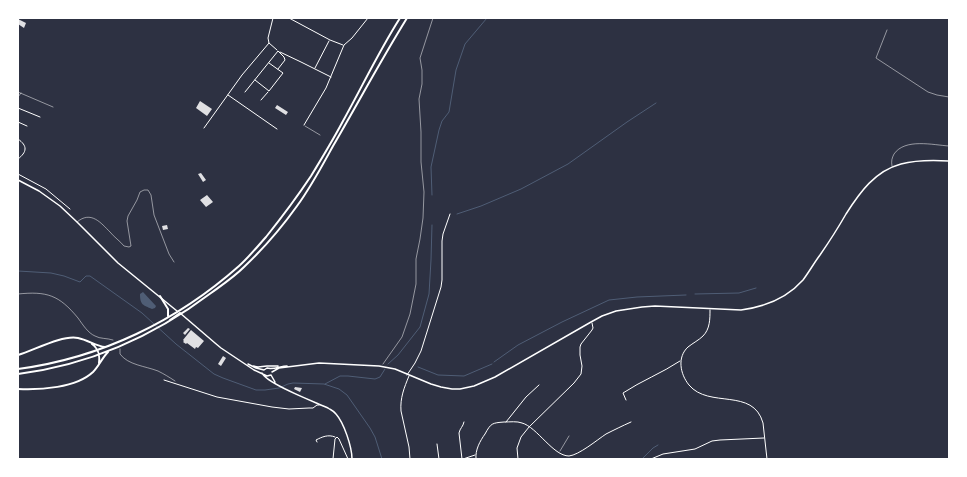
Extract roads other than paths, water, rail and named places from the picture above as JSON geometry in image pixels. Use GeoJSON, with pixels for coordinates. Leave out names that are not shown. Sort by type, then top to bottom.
{"type":"FeatureCollection","features":[{"type":"Feature","properties":{"kind":"highway"},"geometry":{"type":"LineString","coordinates":[[18,369],[70,359],[127,339],[162,321],[201,296],[240,265],[255,250],[294,202],[343,122],[400,18]]}},
{"type":"Feature","properties":{"kind":"highway"},"geometry":{"type":"LineString","coordinates":[[18,374],[71,363],[129,342],[164,325],[183,313],[244,268],[294,210],[318,173],[383,57],[407,18]]}},
{"type":"Feature","properties":{"kind":"highway"},"geometry":{"type":"LineString","coordinates":[[160,296],[168,309],[168,320]]}},
{"type":"Feature","properties":{"kind":"highway"},"geometry":{"type":"LineString","coordinates":[[168,320],[180,313]]}},
{"type":"Feature","properties":{"kind":"highway"},"geometry":{"type":"LineString","coordinates":[[18,355],[64,339],[75,338],[104,347],[114,346],[163,323],[180,313]]}},
{"type":"Feature","properties":{"kind":"highway"},"geometry":{"type":"LineString","coordinates":[[88,342],[98,351],[100,356],[98,366]]}},
{"type":"Feature","properties":{"kind":"highway"},"geometry":{"type":"LineString","coordinates":[[18,389],[70,384],[81,380],[92,373],[106,353],[114,346]]}},
{"type":"Feature","properties":{"kind":"main road"},"geometry":{"type":"LineString","coordinates":[[271,375],[272,372],[279,368],[327,363],[383,366],[442,387],[460,389],[474,386],[495,378],[591,322],[616,311],[655,306],[741,310],[765,305],[793,289],[802,281],[812,268],[859,194],[878,175],[892,167],[916,161],[949,161]]}},
{"type":"Feature","properties":{"kind":"main road"},"geometry":{"type":"LineString","coordinates":[[18,180],[49,198],[65,210],[118,263],[160,296],[221,348],[254,370],[268,376],[271,375]]}},
{"type":"Feature","properties":{"kind":"main road"},"geometry":{"type":"LineString","coordinates":[[244,363],[264,370],[267,368],[270,369],[282,366]]}},
{"type":"Feature","properties":{"kind":"main road"},"geometry":{"type":"LineString","coordinates":[[249,365],[258,367],[292,366]]}},
{"type":"Feature","properties":{"kind":"main road"},"geometry":{"type":"LineString","coordinates":[[262,373],[264,376],[286,389],[334,412],[340,419],[351,447],[352,459]]}},
{"type":"Feature","properties":{"kind":"main road"},"geometry":{"type":"LineString","coordinates":[[271,375],[277,384]]}},
{"type":"Feature","properties":{"kind":"street"},"geometry":{"type":"LineString","coordinates":[[204,128],[242,75],[268,43],[273,18]]}},
{"type":"Feature","properties":{"kind":"street"},"geometry":{"type":"LineString","coordinates":[[289,18],[330,40],[344,45]]}},
{"type":"Feature","properties":{"kind":"street"},"geometry":{"type":"LineString","coordinates":[[304,125],[331,77],[344,45],[352,38],[368,18]]}},
{"type":"Feature","properties":{"kind":"street"},"geometry":{"type":"LineString","coordinates":[[315,69],[330,40]]}},
{"type":"Feature","properties":{"kind":"street"},"geometry":{"type":"LineString","coordinates":[[268,43],[284,57],[285,60],[278,69]]}},
{"type":"Feature","properties":{"kind":"street"},"geometry":{"type":"LineString","coordinates":[[278,51],[331,77]]}},
{"type":"Feature","properties":{"kind":"street"},"geometry":{"type":"LineString","coordinates":[[245,92],[278,51]]}},
{"type":"Feature","properties":{"kind":"street"},"geometry":{"type":"LineString","coordinates":[[261,100],[283,74],[269,62]]}},
{"type":"Feature","properties":{"kind":"street"},"geometry":{"type":"LineString","coordinates":[[254,80],[269,91]]}},
{"type":"Feature","properties":{"kind":"street"},"geometry":{"type":"LineString","coordinates":[[228,95],[277,129]]}},
{"type":"Feature","properties":{"kind":"street"},"geometry":{"type":"LineString","coordinates":[[18,108],[40,117]]}},
{"type":"Feature","properties":{"kind":"street"},"geometry":{"type":"LineString","coordinates":[[18,122],[26,126]]}},
{"type":"Feature","properties":{"kind":"street"},"geometry":{"type":"LineString","coordinates":[[18,139],[23,143],[25,149],[24,153],[18,159]]}},
{"type":"Feature","properties":{"kind":"street"},"geometry":{"type":"LineString","coordinates":[[18,174],[46,189],[70,209]]}},
{"type":"Feature","properties":{"kind":"street"},"geometry":{"type":"LineString","coordinates":[[65,210],[68,207]]}},
{"type":"Feature","properties":{"kind":"street"},"geometry":{"type":"LineString","coordinates":[[410,459],[410,447],[401,411],[402,395],[408,375],[421,351],[441,287],[443,268],[442,241],[450,214]]}},
{"type":"Feature","properties":{"kind":"street"},"geometry":{"type":"LineString","coordinates":[[626,400],[623,393],[680,361],[685,349],[706,331],[710,321],[710,309]]}},
{"type":"Feature","properties":{"kind":"street"},"geometry":{"type":"LineString","coordinates":[[518,459],[517,448],[521,436],[574,383],[581,374],[582,366],[580,347],[592,330],[591,322]]}},
{"type":"Feature","properties":{"kind":"street"},"geometry":{"type":"LineString","coordinates":[[680,361],[686,381],[698,393],[714,398],[740,401],[756,410],[763,422],[767,459]]}},
{"type":"Feature","properties":{"kind":"street"},"geometry":{"type":"LineString","coordinates":[[164,380],[218,397],[272,407],[288,409],[313,408],[317,405],[322,405]]}},
{"type":"Feature","properties":{"kind":"street"},"geometry":{"type":"LineString","coordinates":[[506,422],[539,385]]}},
{"type":"Feature","properties":{"kind":"street"},"geometry":{"type":"LineString","coordinates":[[464,422],[459,432],[462,459],[476,455]]}},
{"type":"Feature","properties":{"kind":"street"},"geometry":{"type":"LineString","coordinates":[[476,459],[478,446],[492,424],[506,422],[524,423],[554,450],[570,456],[606,434],[631,422]]}},
{"type":"Feature","properties":{"kind":"street"},"geometry":{"type":"LineString","coordinates":[[317,442],[316,440],[326,436],[338,438],[348,459]]}},
{"type":"Feature","properties":{"kind":"street"},"geometry":{"type":"LineString","coordinates":[[333,459],[335,438]]}},
{"type":"Feature","properties":{"kind":"street"},"geometry":{"type":"LineString","coordinates":[[652,459],[662,454],[695,449],[720,440],[765,438]]}},
{"type":"Feature","properties":{"kind":"street"},"geometry":{"type":"LineString","coordinates":[[437,444],[439,459]]}},
{"type":"Feature","properties":{"kind":"lane"},"geometry":{"type":"LineString","coordinates":[[887,30],[876,58],[928,92],[937,96],[949,98]]}},
{"type":"Feature","properties":{"kind":"lane"},"geometry":{"type":"LineString","coordinates":[[304,125],[320,135]]}},
{"type":"Feature","properties":{"kind":"lane"},"geometry":{"type":"LineString","coordinates":[[892,167],[892,157],[901,147],[912,144],[949,146]]}},
{"type":"Feature","properties":{"kind":"lane"},"geometry":{"type":"LineString","coordinates":[[77,222],[86,217],[97,220],[124,246],[129,247],[131,246],[127,225],[128,216],[140,192],[148,190],[152,195],[154,215],[169,254],[174,262]]}},
{"type":"Feature","properties":{"kind":"lane"},"geometry":{"type":"LineString","coordinates":[[560,453],[569,436]]}},
{"type":"Feature","properties":{"kind":"water"},"geometry":{"type":"Polygon","coordinates":[[[143,292],[156,306],[155,308],[152,309],[141,303],[140,294],[143,292]]]}},
{"type":"Feature","properties":{"kind":"waterway"},"geometry":{"type":"LineString","coordinates":[[432,195],[431,167],[439,130],[442,121],[449,112],[456,70],[465,44],[487,18]]}},
{"type":"Feature","properties":{"kind":"waterway"},"geometry":{"type":"LineString","coordinates":[[457,214],[481,206],[521,189],[568,164],[656,103]]}},
{"type":"Feature","properties":{"kind":"waterway"},"geometry":{"type":"LineString","coordinates":[[388,364],[398,355],[420,327],[429,294],[432,225]]}},
{"type":"Feature","properties":{"kind":"waterway"},"geometry":{"type":"LineString","coordinates":[[18,271],[51,273],[80,282],[86,276],[90,276],[142,313],[176,344],[214,374],[223,378],[256,390],[279,388],[293,383],[324,384],[339,389],[347,395],[370,428],[375,437],[382,459]]}},
{"type":"Feature","properties":{"kind":"waterway"},"geometry":{"type":"LineString","coordinates":[[695,294],[739,293],[756,288]]}},
{"type":"Feature","properties":{"kind":"waterway"},"geometry":{"type":"LineString","coordinates":[[494,362],[518,345],[609,300],[686,295]]}},
{"type":"Feature","properties":{"kind":"waterway"},"geometry":{"type":"LineString","coordinates":[[418,367],[438,375],[464,376],[492,364]]}},
{"type":"Feature","properties":{"kind":"waterway"},"geometry":{"type":"LineString","coordinates":[[325,384],[340,376],[375,379],[380,377],[385,369]]}},
{"type":"Feature","properties":{"kind":"waterway"},"geometry":{"type":"LineString","coordinates":[[642,459],[658,445]]}}]}
